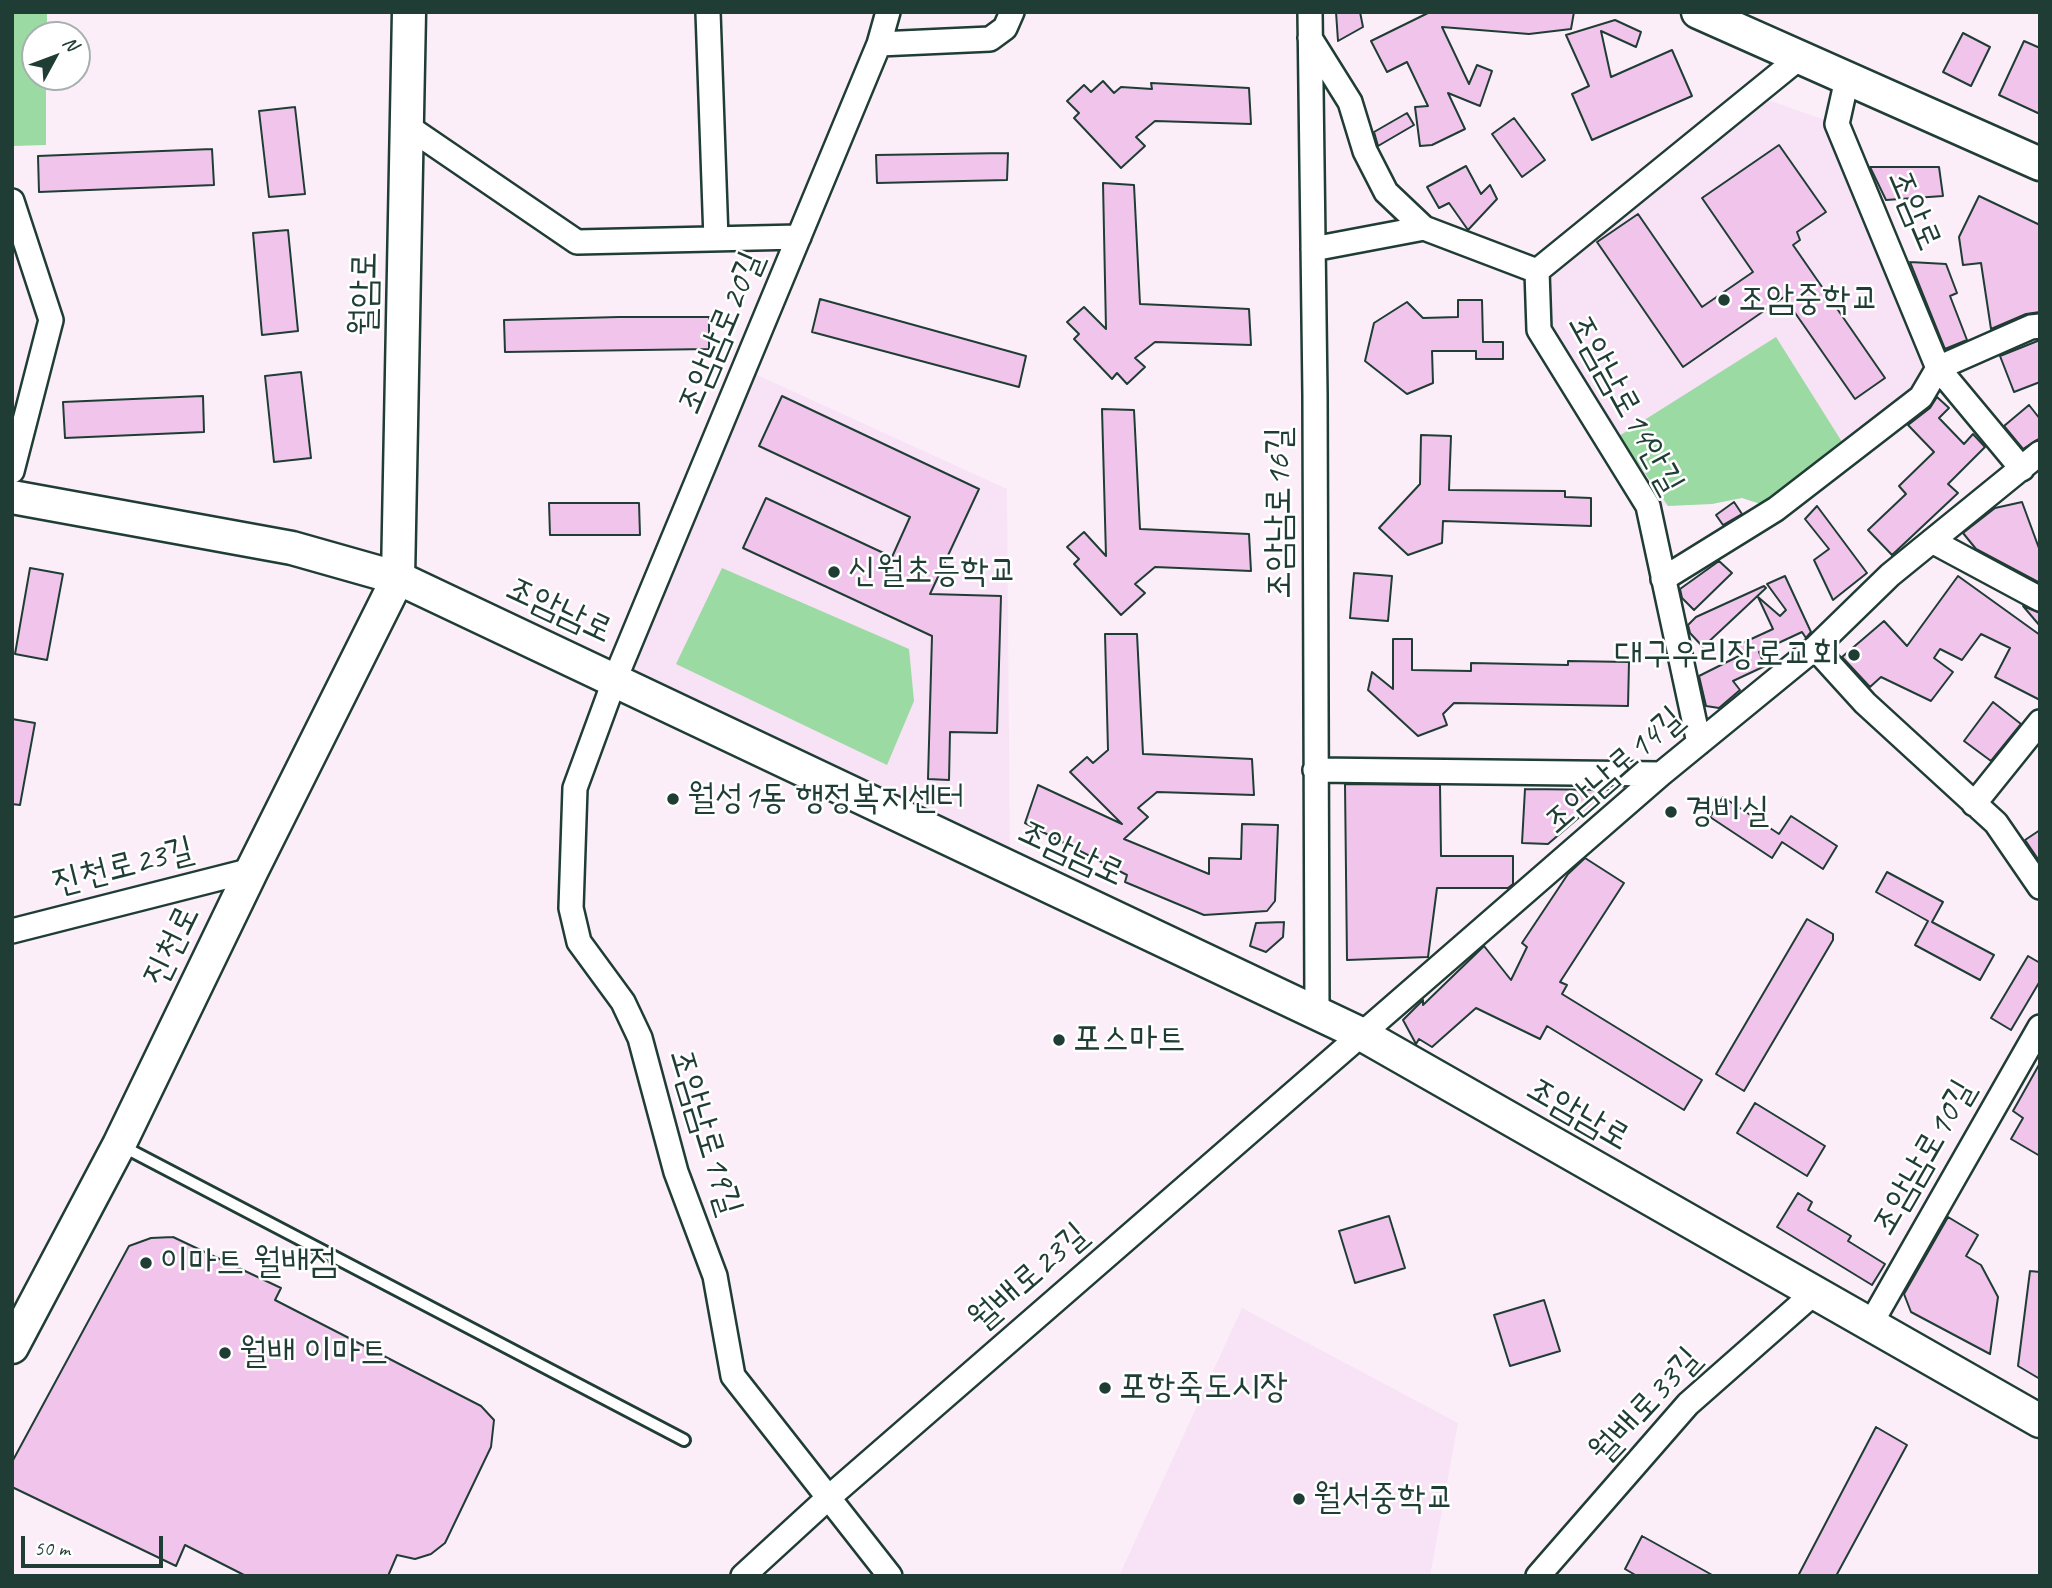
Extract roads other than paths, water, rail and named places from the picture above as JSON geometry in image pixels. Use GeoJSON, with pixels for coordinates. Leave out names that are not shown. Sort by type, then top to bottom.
{"type":"FeatureCollection","features":[{"type":"Feature","properties":{"kind":"main road","name":"월암로"},"geometry":{"type":"LineString","coordinates":[[398,578],[409,12]]}},
{"type":"Feature","properties":{"kind":"main road","name":"조암로"},"geometry":{"type":"LineString","coordinates":[[1698,12],[2040,164]]}},
{"type":"Feature","properties":{"kind":"main road","name":"조암남로"},"geometry":{"type":"LineString","coordinates":[[12,497],[292,548],[398,578],[1363,1035],[2040,1421]]}},
{"type":"Feature","properties":{"kind":"main road","name":"진천로"},"geometry":{"type":"LineString","coordinates":[[12,1347],[119,1145],[398,578]]}},
{"type":"Feature","properties":{"kind":"street"},"geometry":{"type":"LineString","coordinates":[[708,12],[716,239]]}},
{"type":"Feature","properties":{"kind":"street","name":"조암남로20길"},"geometry":{"type":"LineString","coordinates":[[615,679],[879,44],[888,12]]}},
{"type":"Feature","properties":{"kind":"street"},"geometry":{"type":"LineString","coordinates":[[879,44],[990,39],[1005,28],[1012,12]]}},
{"type":"Feature","properties":{"kind":"street","name":"조암남로16길"},"geometry":{"type":"LineString","coordinates":[[1310,12],[1317,1013]]}},
{"type":"Feature","properties":{"kind":"street"},"geometry":{"type":"LineString","coordinates":[[1310,38],[1350,102],[1365,150],[1386,192],[1424,228],[1537,271],[1799,58]]}},
{"type":"Feature","properties":{"kind":"street","name":"조암로"},"geometry":{"type":"LineString","coordinates":[[1847,79],[1837,124],[1938,368],[2022,469]]}},
{"type":"Feature","properties":{"kind":"street"},"geometry":{"type":"LineString","coordinates":[[407,126],[577,242],[799,237]]}},
{"type":"Feature","properties":{"kind":"street"},"geometry":{"type":"LineString","coordinates":[[12,201],[51,320],[12,471]]}},
{"type":"Feature","properties":{"kind":"street"},"geometry":{"type":"LineString","coordinates":[[1313,249],[1424,228]]}},
{"type":"Feature","properties":{"kind":"street","name":"조암남로14안길"},"geometry":{"type":"LineString","coordinates":[[1537,271],[1539,330],[1648,506],[1699,743]]}},
{"type":"Feature","properties":{"kind":"street"},"geometry":{"type":"LineString","coordinates":[[1664,579],[1786,501],[1921,397],[1938,368],[2031,327],[2040,327]]}},
{"type":"Feature","properties":{"kind":"street","name":"조암남로14길"},"geometry":{"type":"LineString","coordinates":[[1363,1035],[1661,774],[1815,648],[1890,575],[2040,453]]}},
{"type":"Feature","properties":{"kind":"street"},"geometry":{"type":"LineString","coordinates":[[1932,541],[2040,599]]}},
{"type":"Feature","properties":{"kind":"street"},"geometry":{"type":"LineString","coordinates":[[1815,648],[1865,703],[1996,823],[2040,887]]}},
{"type":"Feature","properties":{"kind":"street","name":"조암남로19길"},"geometry":{"type":"LineString","coordinates":[[615,679],[575,788],[570,908],[579,942],[623,1002],[640,1038],[676,1172],[715,1276],[733,1376],[890,1576]]}},
{"type":"Feature","properties":{"kind":"street"},"geometry":{"type":"LineString","coordinates":[[1974,804],[2040,722]]}},
{"type":"Feature","properties":{"kind":"street"},"geometry":{"type":"LineString","coordinates":[[1315,770],[1661,774]]}},
{"type":"Feature","properties":{"kind":"street","name":"진천로23길"},"geometry":{"type":"LineString","coordinates":[[12,931],[252,870]]}},
{"type":"Feature","properties":{"kind":"street","name":"조암남로10길"},"geometry":{"type":"LineString","coordinates":[[1870,1325],[2040,1027]]}},
{"type":"Feature","properties":{"kind":"street","name":"월배로23길"},"geometry":{"type":"LineString","coordinates":[[743,1576],[827,1499],[1363,1035]]}},
{"type":"Feature","properties":{"kind":"street","name":"월배로33길"},"geometry":{"type":"LineString","coordinates":[[1538,1576],[1688,1405],[1814,1293]]}},
{"type":"Feature","properties":{"kind":"lane"},"geometry":{"type":"LineString","coordinates":[[119,1145],[684,1440]]}},
{"type":"Feature","properties":{"kind":"place","name":"조암중학교"},"geometry":{"type":"Point","coordinates":[1724,300]}},
{"type":"Feature","properties":{"kind":"place","name":"신월초등학교"},"geometry":{"type":"Point","coordinates":[834,572]}},
{"type":"Feature","properties":{"kind":"place","name":"대구우리장로교회"},"geometry":{"type":"Point","coordinates":[1854,655]}},
{"type":"Feature","properties":{"kind":"place","name":"월성1동 행정복지센터"},"geometry":{"type":"Point","coordinates":[673,799]}},
{"type":"Feature","properties":{"kind":"place","name":"경비실"},"geometry":{"type":"Point","coordinates":[1671,812]}},
{"type":"Feature","properties":{"kind":"place","name":"포스마트"},"geometry":{"type":"Point","coordinates":[1059,1040]}},
{"type":"Feature","properties":{"kind":"place","name":"이마트 월배점"},"geometry":{"type":"Point","coordinates":[146,1263]}},
{"type":"Feature","properties":{"kind":"place","name":"월배 이마트"},"geometry":{"type":"Point","coordinates":[225,1353]}},
{"type":"Feature","properties":{"kind":"place","name":"포항죽도시장"},"geometry":{"type":"Point","coordinates":[1105,1388]}},
{"type":"Feature","properties":{"kind":"place","name":"월서중학교"},"geometry":{"type":"Point","coordinates":[1299,1499]}}]}
